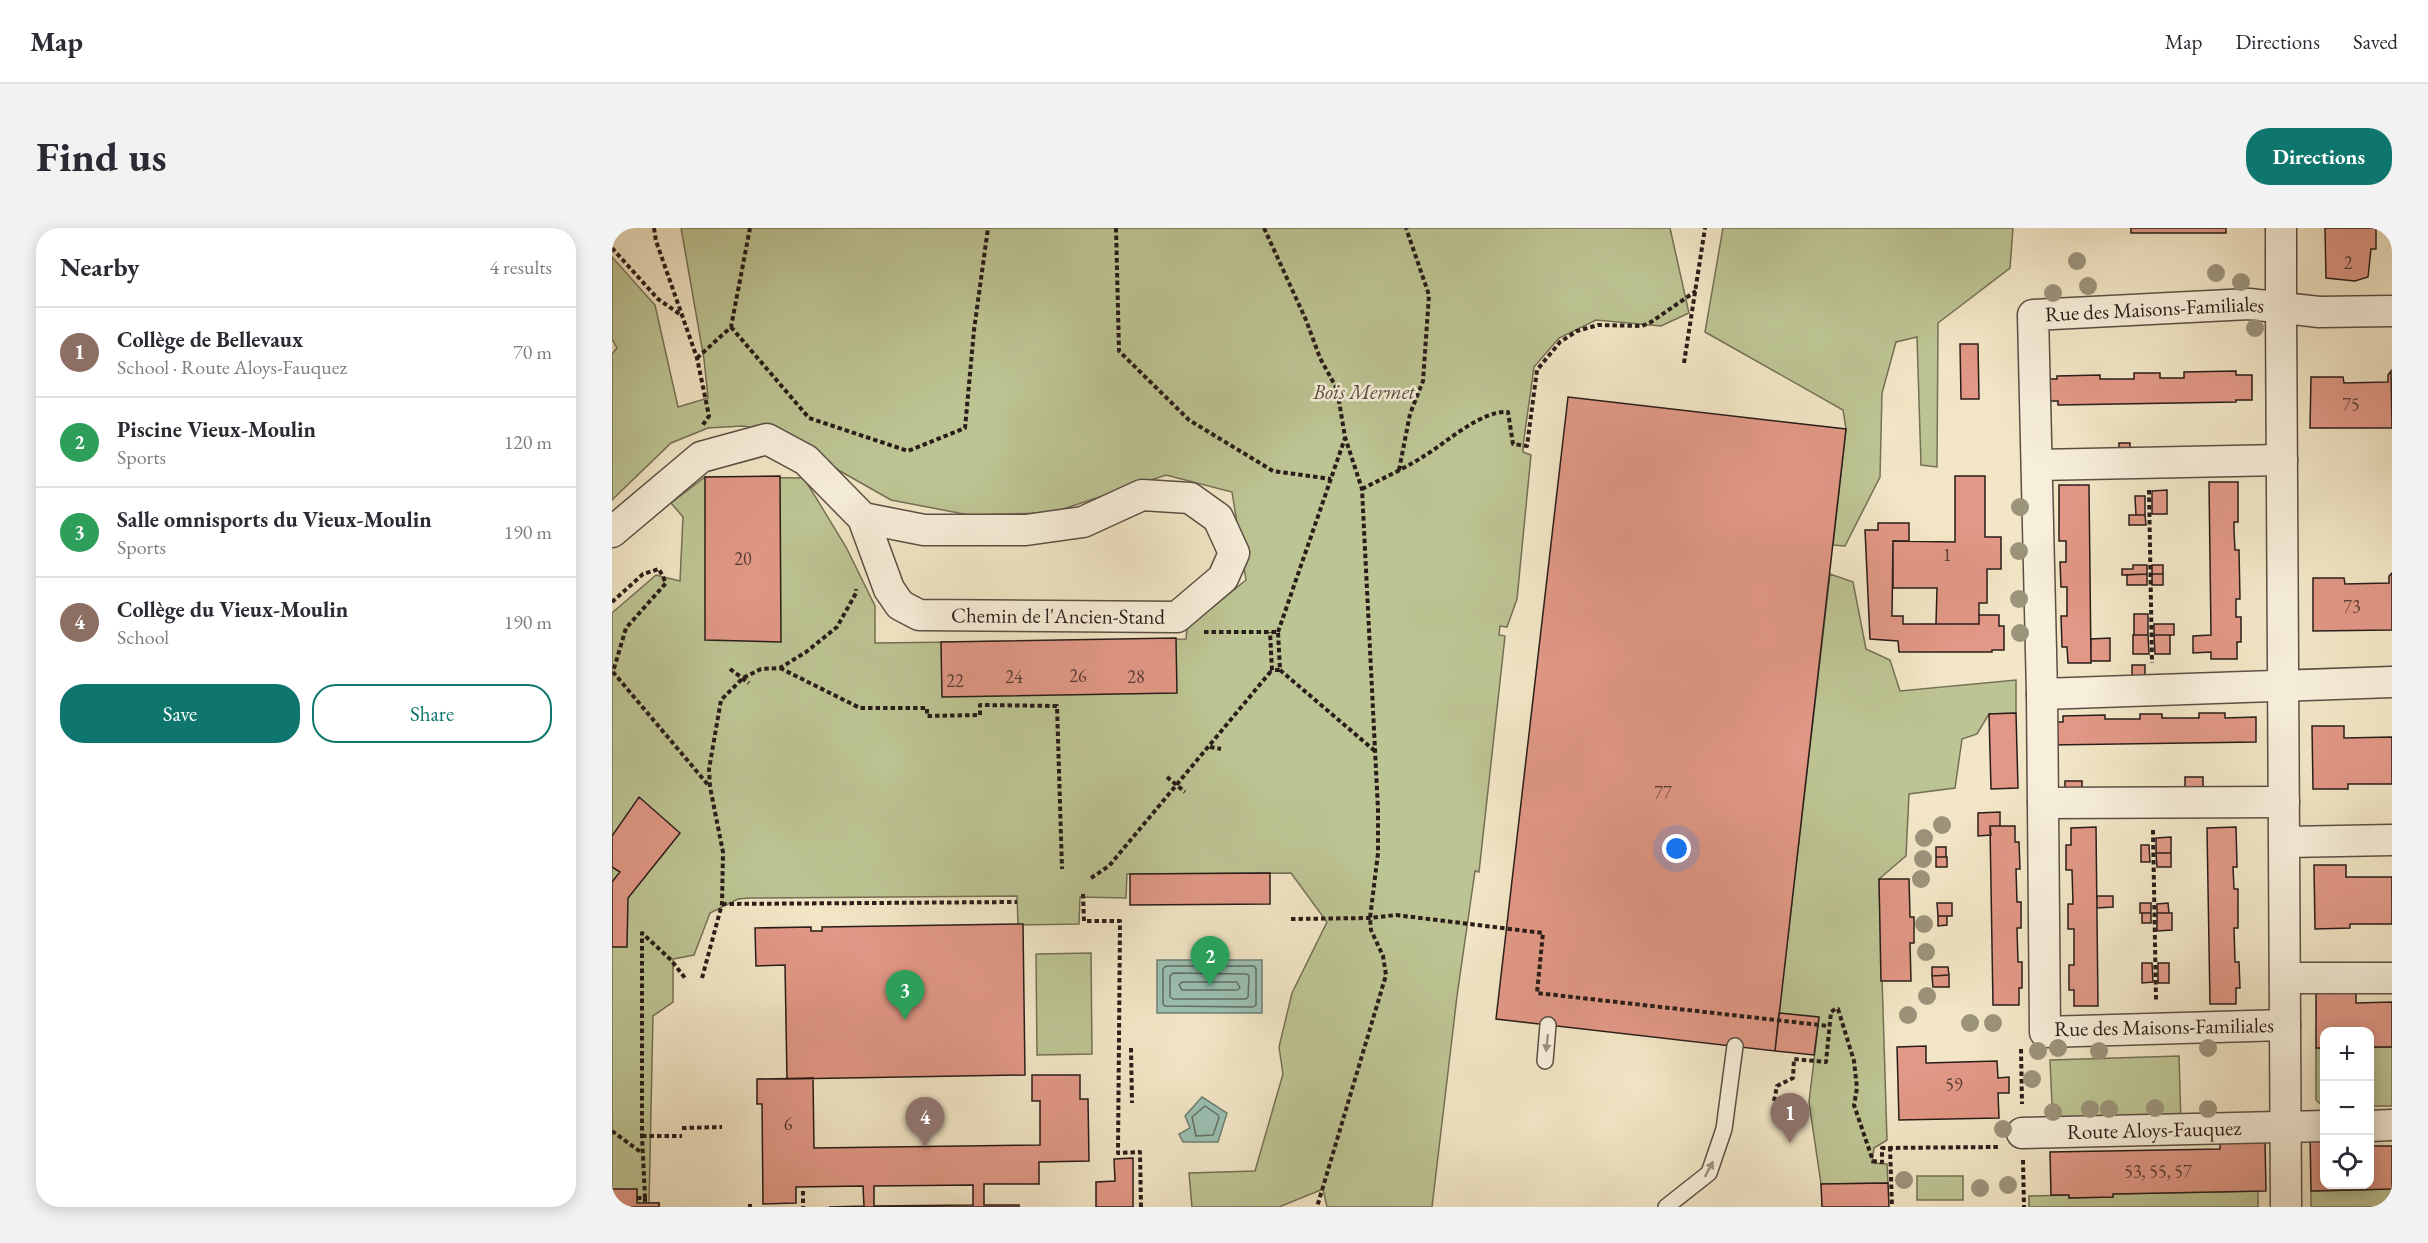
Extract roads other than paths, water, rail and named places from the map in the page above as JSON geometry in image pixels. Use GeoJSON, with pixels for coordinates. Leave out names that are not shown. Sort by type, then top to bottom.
{"type":"FeatureCollection","features":[{"type":"Feature","properties":{"kind":"street"},"geometry":{"type":"LineString","coordinates":[[2281,228],[2281,308]]}},
{"type":"Feature","properties":{"kind":"street","name":"Rue des Maisons-Familiales"},"geometry":{"type":"LineString","coordinates":[[2281,308],[2286,1025],[2045,1032],[2042,694],[2033,315],[2249,304],[2319,312],[2392,311]]}},
{"type":"Feature","properties":{"kind":"street","name":"Chemin de l'Ancien-Stand"},"geometry":{"type":"LineString","coordinates":[[612,532],[701,457],[767,439],[806,460],[863,518],[889,589],[900,605],[919,615],[1177,616],[1223,578],[1234,553],[1218,518],[1190,498],[1142,495],[1083,522],[1026,530],[924,530],[863,518]]}},
{"type":"Feature","properties":{"kind":"street"},"geometry":{"type":"LineString","coordinates":[[2037,465],[2282,460]]}},
{"type":"Feature","properties":{"kind":"street"},"geometry":{"type":"LineString","coordinates":[[2042,694],[2392,682]]}},
{"type":"Feature","properties":{"kind":"street"},"geometry":{"type":"LineString","coordinates":[[2043,803],[2284,802]]}},
{"type":"Feature","properties":{"kind":"street"},"geometry":{"type":"LineString","coordinates":[[2284,843],[2392,840]]}},
{"type":"Feature","properties":{"kind":"street"},"geometry":{"type":"LineString","coordinates":[[2285,978],[2392,978]]}},
{"type":"Feature","properties":{"kind":"street"},"geometry":{"type":"LineString","coordinates":[[2286,1025],[2286,1207]]}},
{"type":"Feature","properties":{"kind":"street"},"geometry":{"type":"LineString","coordinates":[[2374,1126],[2392,1125]]}},
{"type":"Feature","properties":{"kind":"street","name":"Route Aloys-Fauquez"},"geometry":{"type":"LineString","coordinates":[[2012,1140],[2320,1126]]}},
{"type":"Feature","properties":{"kind":"lane"},"geometry":{"type":"LineString","coordinates":[[1545,1061],[1548,1025]]}},
{"type":"Feature","properties":{"kind":"lane"},"geometry":{"type":"LineString","coordinates":[[1666,1207],[1709,1173],[1724,1129],[1735,1046]]}},
{"type":"Feature","properties":{"kind":"water"},"geometry":{"type":"Polygon","coordinates":[[[1157,960],[1262,960],[1262,1013],[1157,1013],[1157,960]]]}},
{"type":"Feature","properties":{"kind":"water"},"geometry":{"type":"Polygon","coordinates":[[[1202,1097],[1227,1113],[1218,1142],[1183,1142],[1179,1134],[1190,1128],[1185,1116],[1202,1097]]]}},
{"type":"Feature","properties":{"kind":"place","name":"Piscine Vieux-Moulin"},"geometry":{"type":"Point","coordinates":[1210,986]}},
{"type":"Feature","properties":{"kind":"place","name":"Salle omnisports du Vieux-Moulin"},"geometry":{"type":"Point","coordinates":[905,1020]}},
{"type":"Feature","properties":{"kind":"place","name":"Collège de Bellevaux"},"geometry":{"type":"Point","coordinates":[1790,1143]}},
{"type":"Feature","properties":{"kind":"place","name":"Collège du Vieux-Moulin"},"geometry":{"type":"Point","coordinates":[925,1147]}},
{"type":"Feature","properties":{"kind":"park label","name":"Bois Mermet"},"geometry":{"type":"Point","coordinates":[1364,392]}}]}
